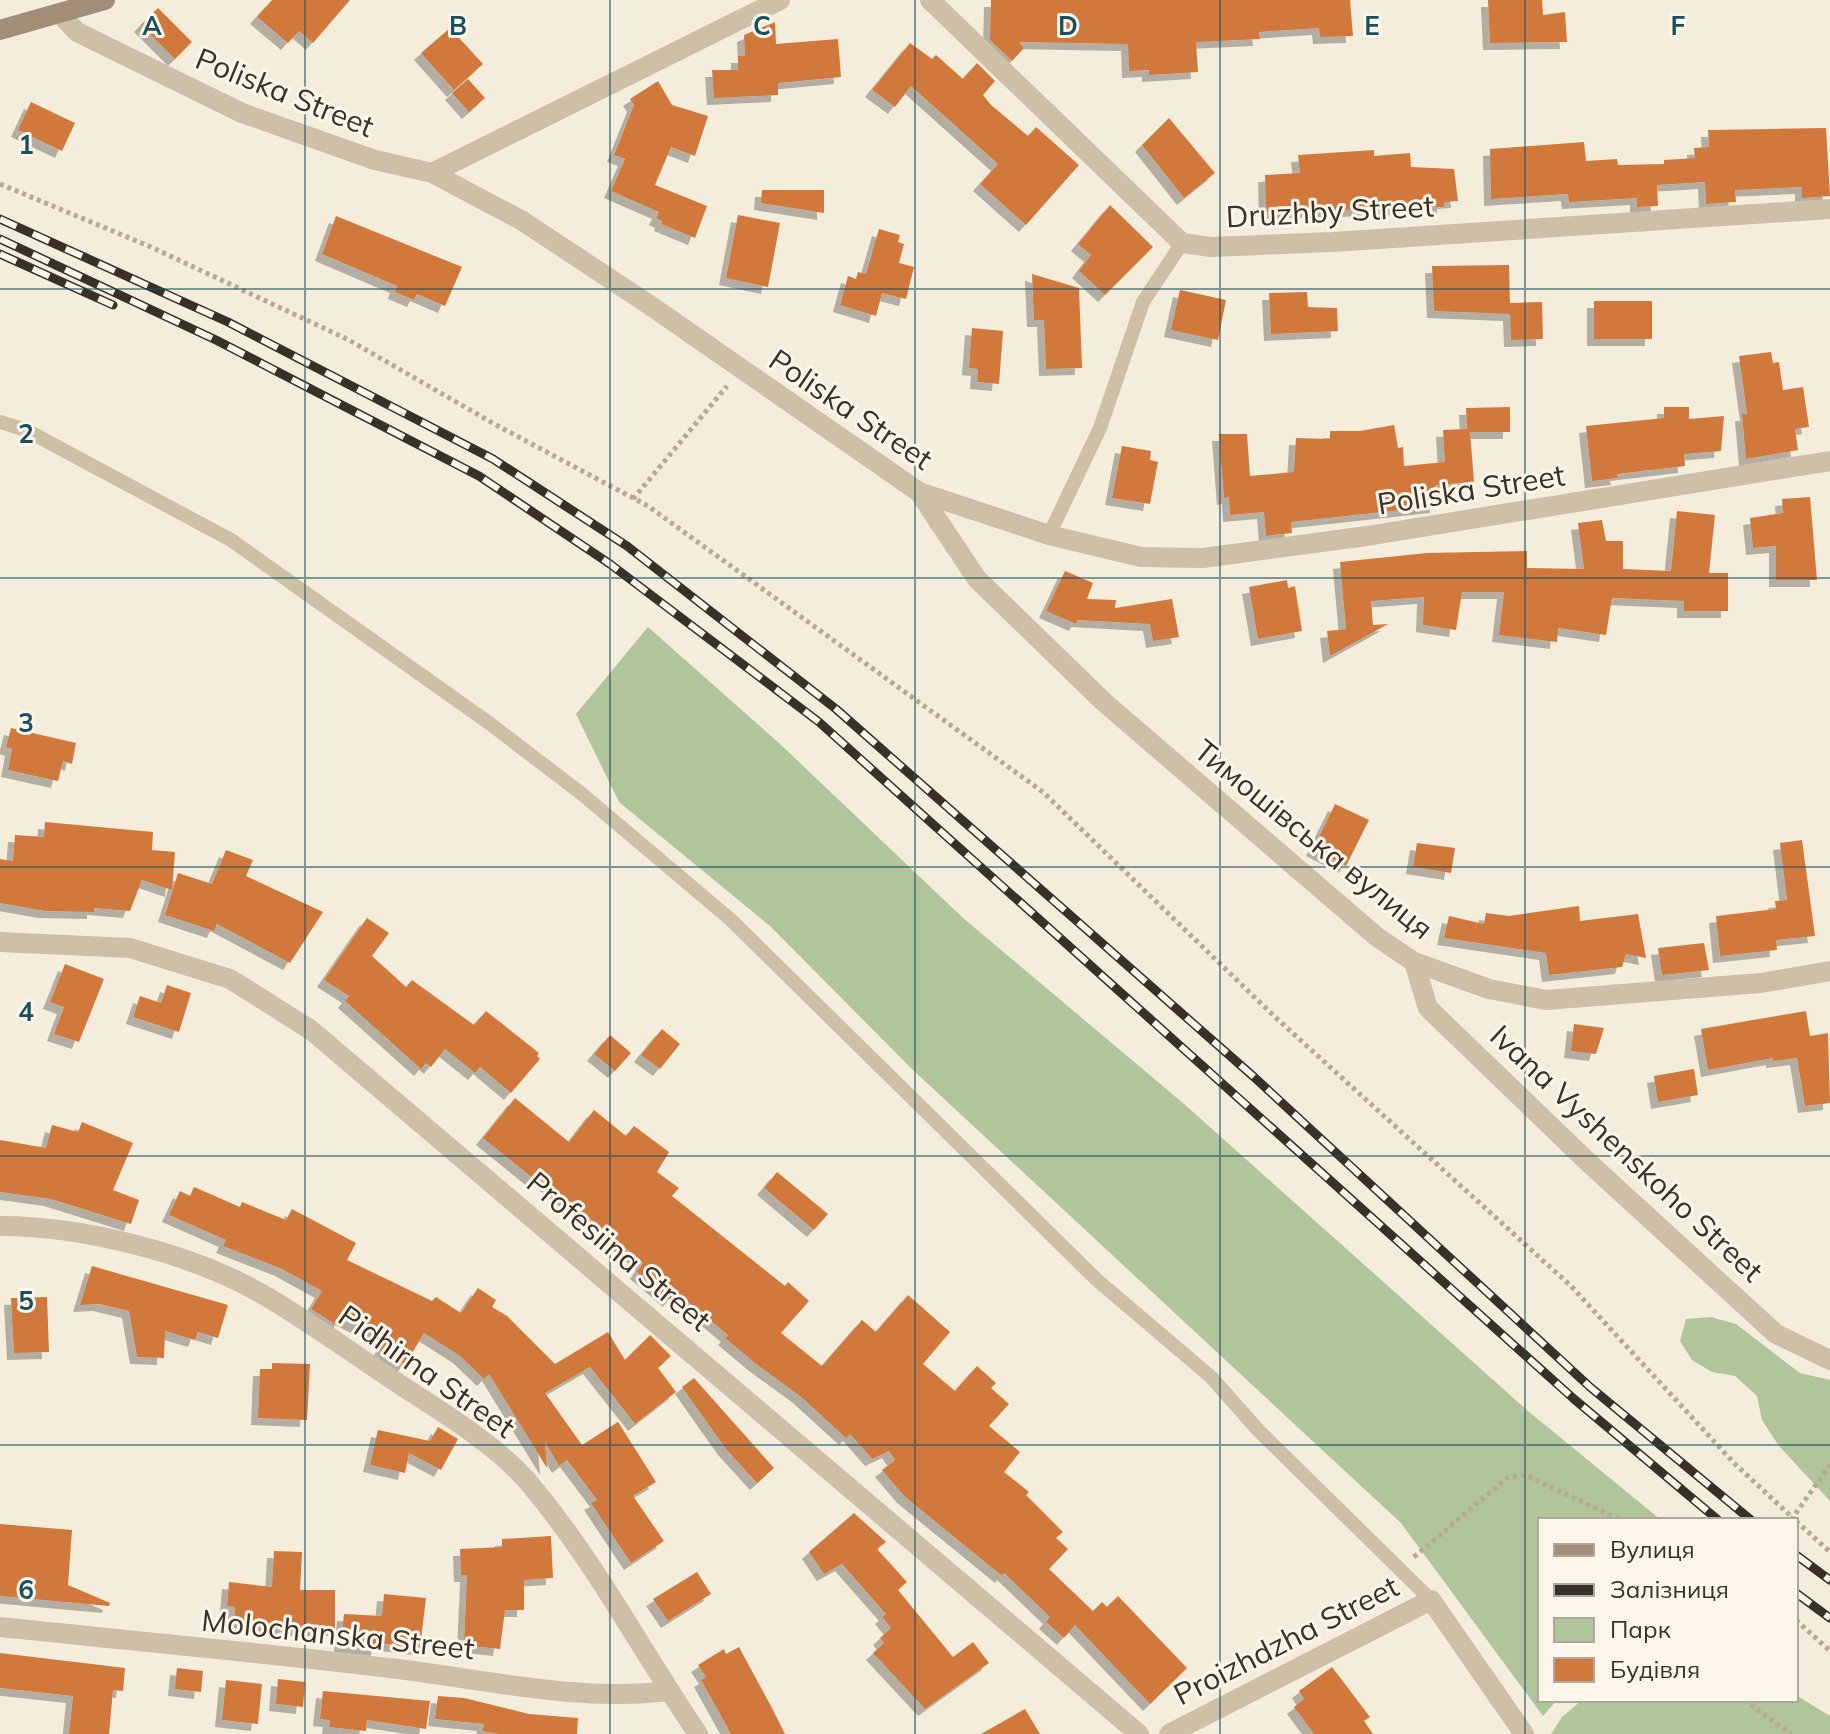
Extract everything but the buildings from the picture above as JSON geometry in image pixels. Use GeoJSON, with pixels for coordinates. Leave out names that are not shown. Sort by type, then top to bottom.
{"type":"FeatureCollection","features":[{"type":"Feature","properties":{"kind":"street"},"geometry":{"type":"LineString","coordinates":[[0,30],[105,0]]}},
{"type":"Feature","properties":{"kind":"street"},"geometry":{"type":"LineString","coordinates":[[432,173],[780,0]]}},
{"type":"Feature","properties":{"kind":"street"},"geometry":{"type":"LineString","coordinates":[[930,0],[1182,243]]}},
{"type":"Feature","properties":{"kind":"street","name":"Poliska Street"},"geometry":{"type":"LineString","coordinates":[[61,15],[77,32],[242,113],[375,160],[432,173],[521,220],[919,492],[1049,535],[1141,557],[1203,558],[1383,534],[1830,461]]}},
{"type":"Feature","properties":{"kind":"street","name":"Druzhby Street"},"geometry":{"type":"LineString","coordinates":[[1182,243],[1211,247],[1318,243],[1830,209]]}},
{"type":"Feature","properties":{"kind":"street","name":"Тимошівська вулиця"},"geometry":{"type":"LineString","coordinates":[[919,492],[977,579],[1105,703],[1377,937],[1414,962],[1489,989],[1546,1000],[1761,983],[1830,971]]}},
{"type":"Feature","properties":{"kind":"street","name":"Profesiina Street"},"geometry":{"type":"LineString","coordinates":[[0,942],[130,948],[230,979],[311,1030],[1139,1734]]}},
{"type":"Feature","properties":{"kind":"street","name":"Ivana Vyshenskoho Street"},"geometry":{"type":"LineString","coordinates":[[1414,962],[1428,1008],[1578,1152],[1776,1334],[1830,1360]]}},
{"type":"Feature","properties":{"kind":"street","name":"Pidhirna Street"},"geometry":{"type":"LineString","coordinates":[[0,1226],[27,1226],[132,1245],[204,1267],[261,1293],[422,1400],[526,1480],[579,1546],[698,1734]]}},
{"type":"Feature","properties":{"kind":"street"},"geometry":{"type":"LineString","coordinates":[[1431,1600],[1524,1734]]}},
{"type":"Feature","properties":{"kind":"street","name":"Proizhdzha Street"},"geometry":{"type":"LineString","coordinates":[[1169,1734],[1431,1600]]}},
{"type":"Feature","properties":{"kind":"street","name":"Molochanska Street"},"geometry":{"type":"LineString","coordinates":[[0,1627],[396,1669],[583,1693],[624,1696],[669,1691]]}},
{"type":"Feature","properties":{"kind":"lane"},"geometry":{"type":"LineString","coordinates":[[1049,535],[1100,428],[1143,302],[1182,243]]}},
{"type":"Feature","properties":{"kind":"lane"},"geometry":{"type":"LineString","coordinates":[[0,422],[26,430],[231,540],[489,723],[582,794],[730,919],[1097,1280],[1211,1377],[1259,1431],[1431,1600]]}},
{"type":"Feature","properties":{"kind":"path"},"geometry":{"type":"LineString","coordinates":[[0,184],[151,247],[349,340],[633,499],[1043,792],[1275,1017],[1571,1286],[1734,1463],[1792,1518]]}},
{"type":"Feature","properties":{"kind":"path"},"geometry":{"type":"LineString","coordinates":[[633,499],[739,370]]}},
{"type":"Feature","properties":{"kind":"path"},"geometry":{"type":"LineString","coordinates":[[1795,1518],[1830,1465]]}},
{"type":"Feature","properties":{"kind":"path"},"geometry":{"type":"LineString","coordinates":[[1398,1565],[1423,1553],[1507,1478],[1525,1475],[1617,1518]]}},
{"type":"Feature","properties":{"kind":"path"},"geometry":{"type":"LineString","coordinates":[[1798,1524],[1830,1552]]}},
{"type":"Feature","properties":{"kind":"path"},"geometry":{"type":"LineString","coordinates":[[1798,1622],[1830,1651]]}},
{"type":"Feature","properties":{"kind":"path"},"geometry":{"type":"LineString","coordinates":[[1747,1702],[1791,1734]]}},
{"type":"Feature","properties":{"kind":"green space"},"geometry":{"type":"Polygon","coordinates":[[[648,627],[780,744],[963,918],[1183,1103],[1528,1411],[1659,1518],[1538,1518],[1538,1702],[1555,1702],[1543,1716],[1401,1523],[913,1070],[770,926],[619,802],[576,714],[648,627]]]}},
{"type":"Feature","properties":{"kind":"green space"},"geometry":{"type":"Polygon","coordinates":[[[1711,1317],[1736,1324],[1800,1373],[1830,1380],[1830,1501],[1779,1446],[1762,1420],[1757,1396],[1735,1376],[1712,1372],[1692,1360],[1680,1341],[1686,1319],[1711,1317]]]}},
{"type":"Feature","properties":{"kind":"green space"},"geometry":{"type":"Polygon","coordinates":[[[1798,1696],[1830,1716],[1830,1734],[1551,1734],[1562,1717],[1580,1702],[1798,1702],[1798,1696]]]}},
{"type":"Feature","properties":{"kind":"railway"},"geometry":{"type":"LineString","coordinates":[[0,219],[228,322],[493,459],[627,546],[836,709],[1254,1077],[1590,1387],[1749,1518]]}},
{"type":"Feature","properties":{"kind":"railway"},"geometry":{"type":"LineString","coordinates":[[0,239],[216,340],[479,476],[610,564],[819,722],[1574,1399],[1716,1518]]}},
{"type":"Feature","properties":{"kind":"railway"},"geometry":{"type":"LineString","coordinates":[[0,254],[113,305]]}},
{"type":"Feature","properties":{"kind":"railway"},"geometry":{"type":"LineString","coordinates":[[1798,1556],[1830,1580]]}},
{"type":"Feature","properties":{"kind":"railway"},"geometry":{"type":"LineString","coordinates":[[1798,1594],[1830,1618]]}}]}
